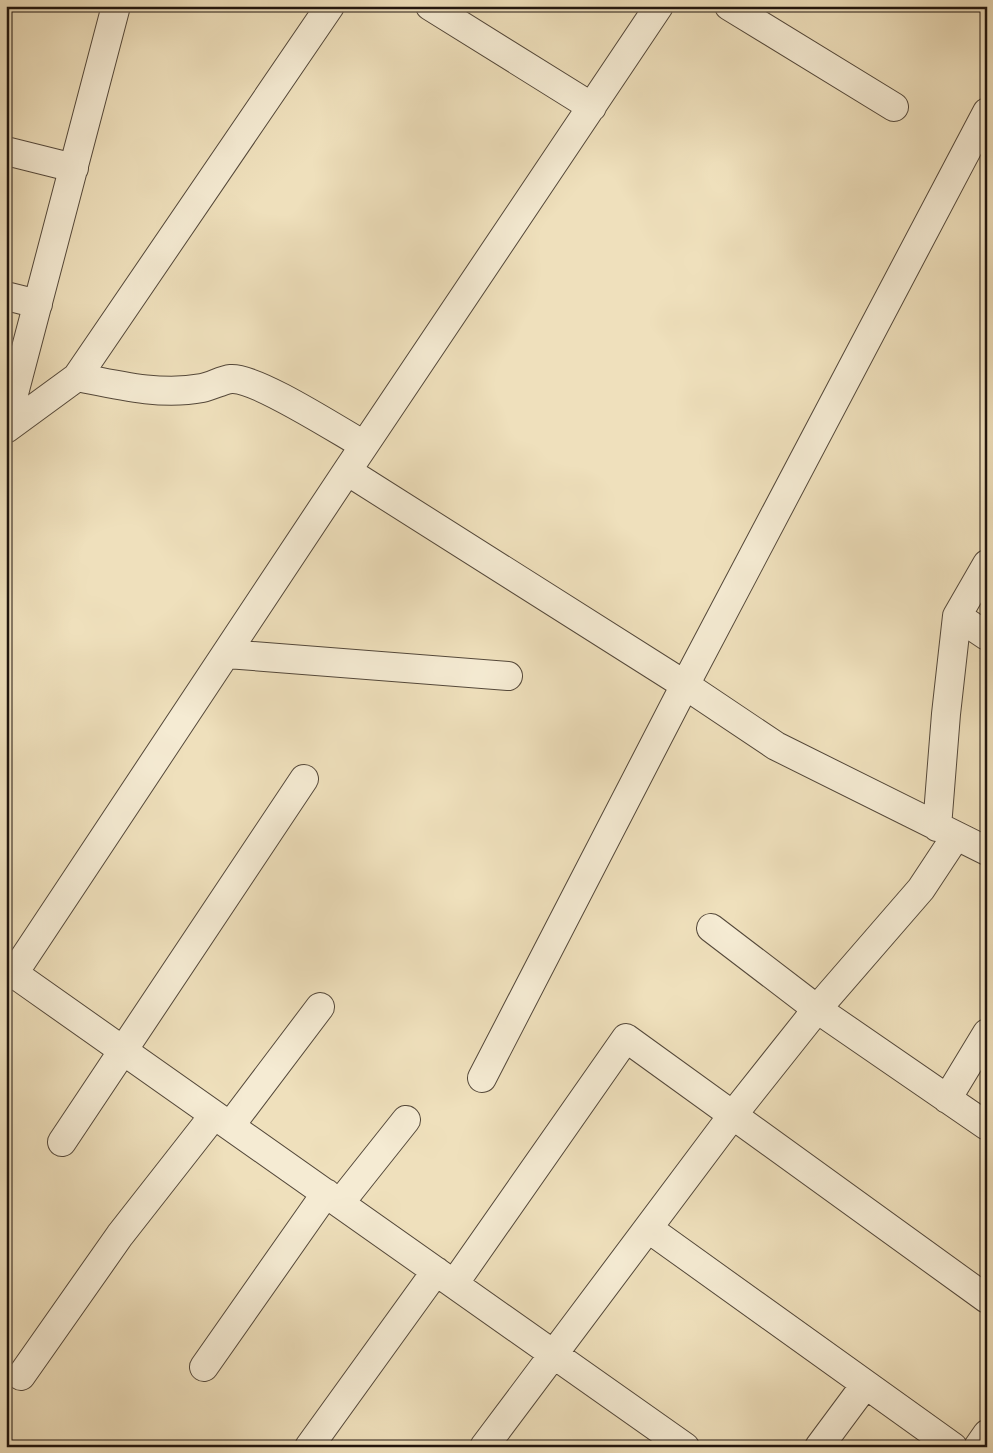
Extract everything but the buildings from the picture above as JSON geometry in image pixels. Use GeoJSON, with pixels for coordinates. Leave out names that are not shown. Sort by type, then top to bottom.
{"type":"FeatureCollection","features":[{"type":"Feature","properties":{"kind":"street"},"geometry":{"type":"LineString","coordinates":[[6,424],[116,6]]}},
{"type":"Feature","properties":{"kind":"street"},"geometry":{"type":"LineString","coordinates":[[6,430],[77,377],[330,6]]}},
{"type":"Feature","properties":{"kind":"street"},"geometry":{"type":"LineString","coordinates":[[430,6],[592,108]]}},
{"type":"Feature","properties":{"kind":"street"},"geometry":{"type":"LineString","coordinates":[[659,6],[364,445],[227,654],[10,971],[553,1354],[655,1439],[685,1447]]}},
{"type":"Feature","properties":{"kind":"street"},"geometry":{"type":"LineString","coordinates":[[729,6],[894,107]]}},
{"type":"Feature","properties":{"kind":"street"},"geometry":{"type":"LineString","coordinates":[[482,1078],[685,685],[987,112]]}},
{"type":"Feature","properties":{"kind":"street"},"geometry":{"type":"LineString","coordinates":[[6,151],[74,168]]}},
{"type":"Feature","properties":{"kind":"street"},"geometry":{"type":"LineString","coordinates":[[6,296],[38,304]]}},
{"type":"Feature","properties":{"kind":"street"},"geometry":{"type":"LineString","coordinates":[[77,377],[126,387],[161,390],[202,388],[232,379],[258,385],[364,445]]}},
{"type":"Feature","properties":{"kind":"street"},"geometry":{"type":"LineString","coordinates":[[347,471],[685,685],[776,746],[987,851]]}},
{"type":"Feature","properties":{"kind":"street"},"geometry":{"type":"LineString","coordinates":[[484,1447],[732,1116],[817,1009],[921,889],[947,832],[946,714],[957,616],[987,564]]}},
{"type":"Feature","properties":{"kind":"street"},"geometry":{"type":"LineString","coordinates":[[957,616],[987,636]]}},
{"type":"Feature","properties":{"kind":"street"},"geometry":{"type":"LineString","coordinates":[[227,654],[508,676]]}},
{"type":"Feature","properties":{"kind":"street"},"geometry":{"type":"LineString","coordinates":[[62,1142],[304,779]]}},
{"type":"Feature","properties":{"kind":"street"},"geometry":{"type":"LineString","coordinates":[[711,928],[817,1009],[987,1126]]}},
{"type":"Feature","properties":{"kind":"street"},"geometry":{"type":"LineString","coordinates":[[22,1376],[120,1235],[320,1007]]}},
{"type":"Feature","properties":{"kind":"street"},"geometry":{"type":"LineString","coordinates":[[947,1099],[987,1033]]}},
{"type":"Feature","properties":{"kind":"street"},"geometry":{"type":"LineString","coordinates":[[308,1447],[445,1277],[626,1038],[987,1299]]}},
{"type":"Feature","properties":{"kind":"street"},"geometry":{"type":"LineString","coordinates":[[204,1367],[333,1198],[406,1120]]}},
{"type":"Feature","properties":{"kind":"street"},"geometry":{"type":"LineString","coordinates":[[649,1229],[953,1447]]}},
{"type":"Feature","properties":{"kind":"street"},"geometry":{"type":"LineString","coordinates":[[820,1447],[865,1385]]}},
{"type":"Feature","properties":{"kind":"street"},"geometry":{"type":"LineString","coordinates":[[978,1447],[987,1434]]}}]}
